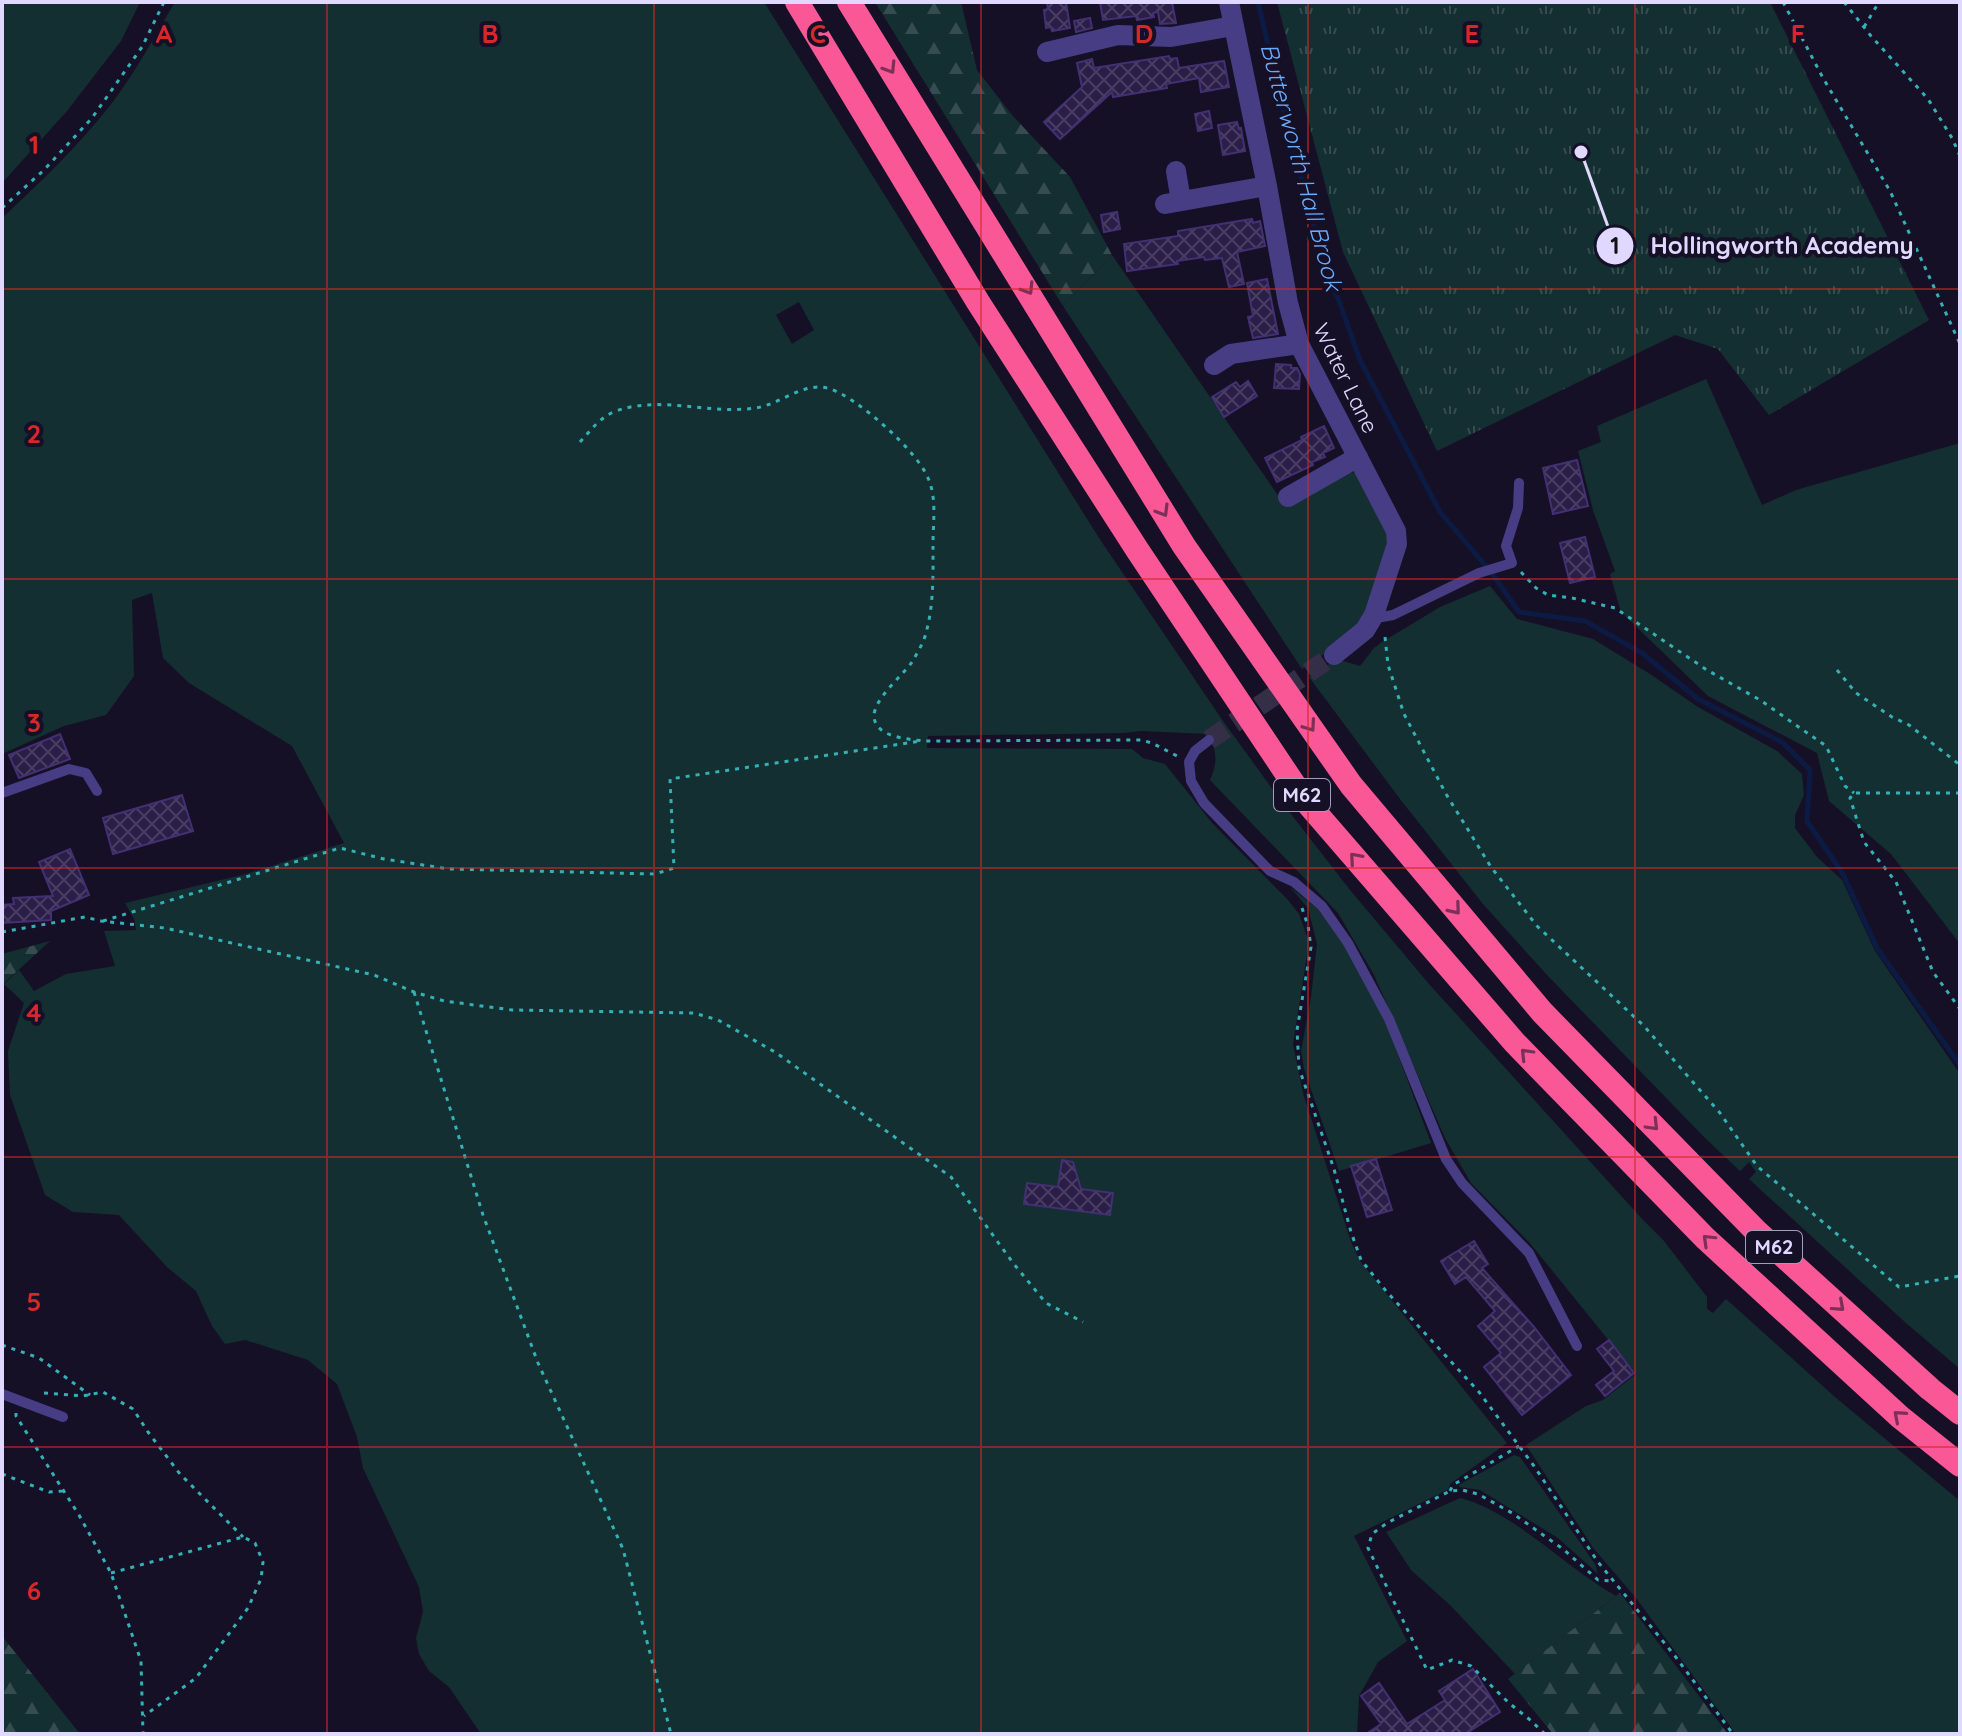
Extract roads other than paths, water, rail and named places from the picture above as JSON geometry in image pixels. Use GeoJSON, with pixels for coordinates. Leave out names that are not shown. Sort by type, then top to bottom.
{"type":"FeatureCollection","features":[{"type":"Feature","properties":{"kind":"highway","name":"M62"},"geometry":{"type":"LineString","coordinates":[[797,2],[986,316],[1303,798],[1515,1043],[1705,1238],[1900,1417],[1960,1465]]}},
{"type":"Feature","properties":{"kind":"highway","name":"M62"},"geometry":{"type":"LineString","coordinates":[[849,2],[1184,546],[1351,785],[1542,1012],[1756,1231],[1960,1413]]}},
{"type":"Feature","properties":{"kind":"street","name":"Water Lane"},"geometry":{"type":"LineString","coordinates":[[1229,2],[1288,303],[1299,344],[1396,531],[1397,544],[1378,616],[1334,655]]}},
{"type":"Feature","properties":{"kind":"street"},"geometry":{"type":"LineString","coordinates":[[1047,52],[1118,35],[1171,37],[1233,26]]}},
{"type":"Feature","properties":{"kind":"street"},"geometry":{"type":"LineString","coordinates":[[1176,171],[1173,203],[1267,186]]}},
{"type":"Feature","properties":{"kind":"street"},"geometry":{"type":"LineString","coordinates":[[1214,365],[1231,354],[1299,344]]}},
{"type":"Feature","properties":{"kind":"street"},"geometry":{"type":"LineString","coordinates":[[1288,497],[1358,457]]}},
{"type":"Feature","properties":{"kind":"lane"},"geometry":{"type":"LineString","coordinates":[[1378,616],[1393,615],[1479,573],[1512,563],[1506,546],[1518,508],[1519,483]]}},
{"type":"Feature","properties":{"kind":"lane"},"geometry":{"type":"LineString","coordinates":[[1209,740],[1195,751],[1189,762],[1191,781],[1204,803],[1270,871],[1294,882],[1322,906],[1348,943],[1389,1019],[1446,1159],[1462,1183],[1529,1253],[1577,1346]]}},
{"type":"Feature","properties":{"kind":"lane"},"geometry":{"type":"LineString","coordinates":[[2,793],[69,769],[86,773],[97,791]]}},
{"type":"Feature","properties":{"kind":"lane"},"geometry":{"type":"LineString","coordinates":[[2,1394],[63,1417]]}},
{"type":"Feature","properties":{"kind":"waterway","name":"Butterworth Hall Brook"},"geometry":{"type":"LineString","coordinates":[[1258,2],[1329,283],[1338,298],[1360,360],[1440,512],[1491,572],[1519,612],[1585,621],[1642,653],[1698,699],[1782,742],[1810,770],[1807,821],[1843,874],[1877,948],[1960,1065]]}},
{"type":"Feature","properties":{"kind":"tunnel"},"geometry":{"type":"LineString","coordinates":[[1209,740],[1334,655]]}},
{"type":"Feature","properties":{"kind":"place","name":"Hollingworth Academy"},"geometry":{"type":"Point","coordinates":[1581,152]}}]}
